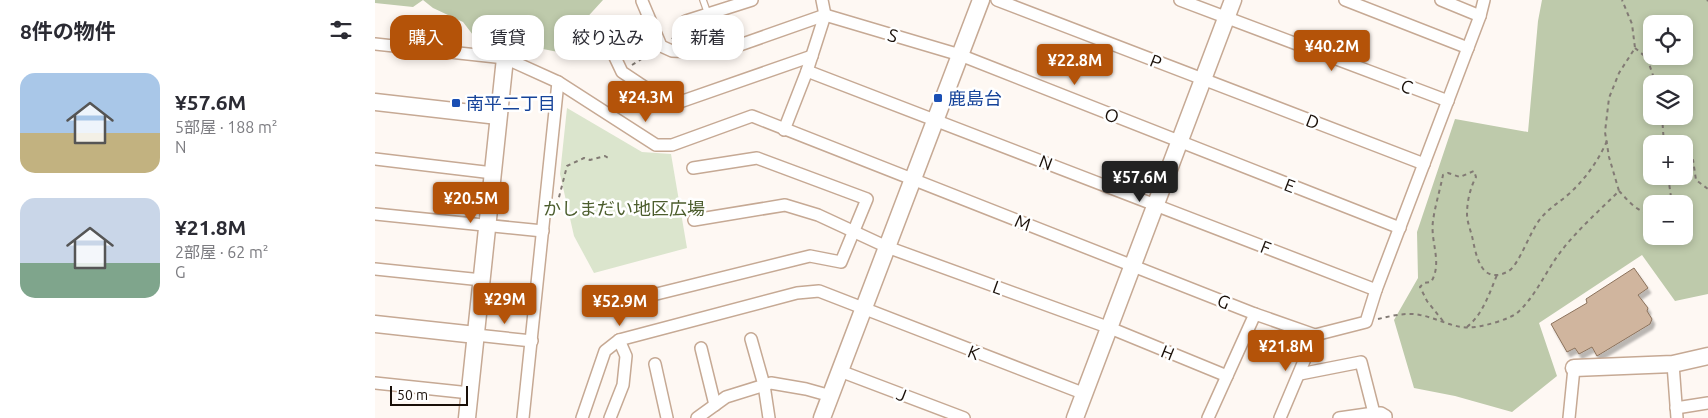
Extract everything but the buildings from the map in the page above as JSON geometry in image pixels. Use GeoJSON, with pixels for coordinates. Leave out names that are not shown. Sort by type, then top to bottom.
{"type":"FeatureCollection","features":[{"type":"Feature","properties":{"kind":"street"},"geometry":{"type":"LineString","coordinates":[[704,15],[752,0]]}},
{"type":"Feature","properties":{"kind":"street"},"geometry":{"type":"LineString","coordinates":[[784,130],[807,71],[825,15],[823,0]]}},
{"type":"Feature","properties":{"kind":"street"},"geometry":{"type":"LineString","coordinates":[[822,418],[981,0]]}},
{"type":"Feature","properties":{"kind":"street","name":"P"},"geometry":{"type":"LineString","coordinates":[[997,0],[1203,79]]}},
{"type":"Feature","properties":{"kind":"street","name":"C"},"geometry":{"type":"LineString","coordinates":[[1180,0],[1448,101]]}},
{"type":"Feature","properties":{"kind":"street"},"geometry":{"type":"LineString","coordinates":[[1075,418],[1233,0]]}},
{"type":"Feature","properties":{"kind":"street"},"geometry":{"type":"LineString","coordinates":[[1345,0],[1468,48]]}},
{"type":"Feature","properties":{"kind":"street"},"geometry":{"type":"LineString","coordinates":[[1280,418],[1315,335],[1366,322],[1376,290],[1480,16],[1484,0]]}},
{"type":"Feature","properties":{"kind":"street"},"geometry":{"type":"LineString","coordinates":[[643,1],[663,47],[672,51],[717,53],[825,15]]}},
{"type":"Feature","properties":{"kind":"street"},"geometry":{"type":"LineString","coordinates":[[1445,1],[1480,16]]}},
{"type":"Feature","properties":{"kind":"street","name":"S"},"geometry":{"type":"LineString","coordinates":[[825,15],[960,55]]}},
{"type":"Feature","properties":{"kind":"street","name":"M"},"geometry":{"type":"LineString","coordinates":[[375,44],[472,54]]}},
{"type":"Feature","properties":{"kind":"street","name":"O"},"geometry":{"type":"LineString","coordinates":[[960,55],[1180,141]]}},
{"type":"Feature","properties":{"kind":"street"},"geometry":{"type":"LineString","coordinates":[[616,60],[622,72],[655,94],[677,103],[812,56]]}},
{"type":"Feature","properties":{"kind":"street"},"geometry":{"type":"LineString","coordinates":[[467,418],[505,60]]}},
{"type":"Feature","properties":{"kind":"street","name":"M"},"geometry":{"type":"LineString","coordinates":[[509,60],[558,82],[656,146],[672,145],[752,116],[1133,265]]}},
{"type":"Feature","properties":{"kind":"street","name":"N"},"geometry":{"type":"LineString","coordinates":[[807,71],[1156,205]]}},
{"type":"Feature","properties":{"kind":"street","name":"D"},"geometry":{"type":"LineString","coordinates":[[1203,79],[1423,164]]}},
{"type":"Feature","properties":{"kind":"street"},"geometry":{"type":"LineString","coordinates":[[523,418],[558,82]]}},
{"type":"Feature","properties":{"kind":"street"},"geometry":{"type":"LineString","coordinates":[[375,102],[499,116]]}},
{"type":"Feature","properties":{"kind":"street","name":"E"},"geometry":{"type":"LineString","coordinates":[[1180,141],[1400,228]]}},
{"type":"Feature","properties":{"kind":"street"},"geometry":{"type":"LineString","coordinates":[[604,307],[810,256],[841,262],[867,199],[757,158],[693,168]]}},
{"type":"Feature","properties":{"kind":"street"},"geometry":{"type":"LineString","coordinates":[[375,160],[493,173]]}},
{"type":"Feature","properties":{"kind":"street","name":"L"},"geometry":{"type":"LineString","coordinates":[[694,220],[785,205],[818,215],[887,247],[1109,328]]}},
{"type":"Feature","properties":{"kind":"street","name":"F"},"geometry":{"type":"LineString","coordinates":[[1156,205],[1376,290]]}},
{"type":"Feature","properties":{"kind":"street"},"geometry":{"type":"LineString","coordinates":[[375,214],[487,227],[543,231]]}},
{"type":"Feature","properties":{"kind":"street","name":"G"},"geometry":{"type":"LineString","coordinates":[[1133,265],[1255,314],[1315,335]]}},
{"type":"Feature","properties":{"kind":"street"},"geometry":{"type":"LineString","coordinates":[[375,269],[482,280]]}},
{"type":"Feature","properties":{"kind":"street","name":"K"},"geometry":{"type":"LineString","coordinates":[[619,340],[797,293],[819,291],[1085,394]]}},
{"type":"Feature","properties":{"kind":"street"},"geometry":{"type":"LineString","coordinates":[[1208,418],[1255,314]]}},
{"type":"Feature","properties":{"kind":"street"},"geometry":{"type":"LineString","coordinates":[[375,324],[532,341]]}},
{"type":"Feature","properties":{"kind":"street","name":"H"},"geometry":{"type":"LineString","coordinates":[[1109,328],[1227,376]]}},
{"type":"Feature","properties":{"kind":"street"},"geometry":{"type":"LineString","coordinates":[[751,339],[764,385],[769,418]]}},
{"type":"Feature","properties":{"kind":"street"},"geometry":{"type":"LineString","coordinates":[[582,418],[605,351],[619,340],[626,356],[623,385],[610,418]]}},
{"type":"Feature","properties":{"kind":"street"},"geometry":{"type":"LineString","coordinates":[[701,348],[715,405]]}},
{"type":"Feature","properties":{"kind":"street"},"geometry":{"type":"LineString","coordinates":[[1569,418],[1574,368],[1673,364],[1708,356]]}},
{"type":"Feature","properties":{"kind":"street"},"geometry":{"type":"LineString","coordinates":[[1300,374],[1361,362],[1373,414]]}},
{"type":"Feature","properties":{"kind":"street"},"geometry":{"type":"LineString","coordinates":[[655,364],[667,418]]}},
{"type":"Feature","properties":{"kind":"street"},"geometry":{"type":"LineString","coordinates":[[1673,364],[1675,415],[1708,404]]}},
{"type":"Feature","properties":{"kind":"street","name":"J"},"geometry":{"type":"LineString","coordinates":[[840,371],[965,418]]}},
{"type":"Feature","properties":{"kind":"street"},"geometry":{"type":"LineString","coordinates":[[697,418],[726,397],[771,382],[831,396]]}},
{"type":"Feature","properties":{"kind":"street"},"geometry":{"type":"LineString","coordinates":[[375,383],[470,393]]}},
{"type":"Feature","properties":{"kind":"street"},"geometry":{"type":"LineString","coordinates":[[1339,418],[1381,413],[1386,418]]}},
{"type":"Feature","properties":{"kind":"lane"},"geometry":{"type":"LineString","coordinates":[[703,0],[707,14]]}},
{"type":"Feature","properties":{"kind":"path"},"geometry":{"type":"LineString","coordinates":[[1622,0],[1632,24],[1635,48],[1619,73],[1609,98],[1605,132],[1609,157],[1619,191],[1634,206],[1643,210]]}},
{"type":"Feature","properties":{"kind":"path"},"geometry":{"type":"LineString","coordinates":[[622,72],[663,47],[672,37]]}},
{"type":"Feature","properties":{"kind":"path"},"geometry":{"type":"LineString","coordinates":[[1635,48],[1647,58],[1653,75]]}},
{"type":"Feature","properties":{"kind":"path"},"geometry":{"type":"LineString","coordinates":[[1445,323],[1427,302],[1420,287],[1424,283],[1431,282],[1436,274],[1437,260],[1433,223],[1443,175],[1448,173],[1460,177],[1474,172],[1476,177],[1471,186],[1467,215],[1481,267],[1489,274],[1497,275],[1509,272],[1517,262],[1531,231],[1541,217],[1569,193],[1590,171],[1607,141]]}},
{"type":"Feature","properties":{"kind":"path"},"geometry":{"type":"LineString","coordinates":[[555,209],[567,166],[584,158],[590,160],[605,156],[610,159]]}},
{"type":"Feature","properties":{"kind":"path"},"geometry":{"type":"LineString","coordinates":[[1693,160],[1696,180],[1708,189]]}},
{"type":"Feature","properties":{"kind":"path"},"geometry":{"type":"LineString","coordinates":[[1366,322],[1410,314],[1422,315],[1454,326],[1473,328],[1516,314],[1536,290],[1559,254],[1619,191]]}},
{"type":"Feature","properties":{"kind":"path"},"geometry":{"type":"LineString","coordinates":[[1467,327],[1474,321],[1484,306],[1497,275]]}},
{"type":"Feature","properties":{"kind":"green space"},"geometry":{"type":"Polygon","coordinates":[[[375,0],[423,0],[413,7],[375,3],[375,0]]]}},
{"type":"Feature","properties":{"kind":"green space"},"geometry":{"type":"Polygon","coordinates":[[[423,0],[603,0],[589,15],[554,15],[554,51],[544,49],[544,15],[472,15],[472,34],[462,22],[462,15],[448,15],[433,8],[423,0]]]}},
{"type":"Feature","properties":{"kind":"green space"},"geometry":{"type":"Polygon","coordinates":[[[1542,0],[1708,0],[1708,294],[1675,301],[1642,255],[1539,323],[1557,376],[1512,412],[1455,396],[1414,388],[1394,320],[1418,278],[1417,232],[1455,119],[1528,132],[1538,21],[1542,0]]]}},
{"type":"Feature","properties":{"kind":"green space","name":"かしまだい地区広場"},"geometry":{"type":"Polygon","coordinates":[[[567,108],[642,152],[671,154],[687,248],[594,273],[574,236],[560,174],[567,108]]]}},
{"type":"Feature","properties":{"kind":"place","name":"鹿島台"},"geometry":{"type":"Point","coordinates":[938,98]}},
{"type":"Feature","properties":{"kind":"place","name":"南平二丁目"},"geometry":{"type":"Point","coordinates":[456,103]}}]}
